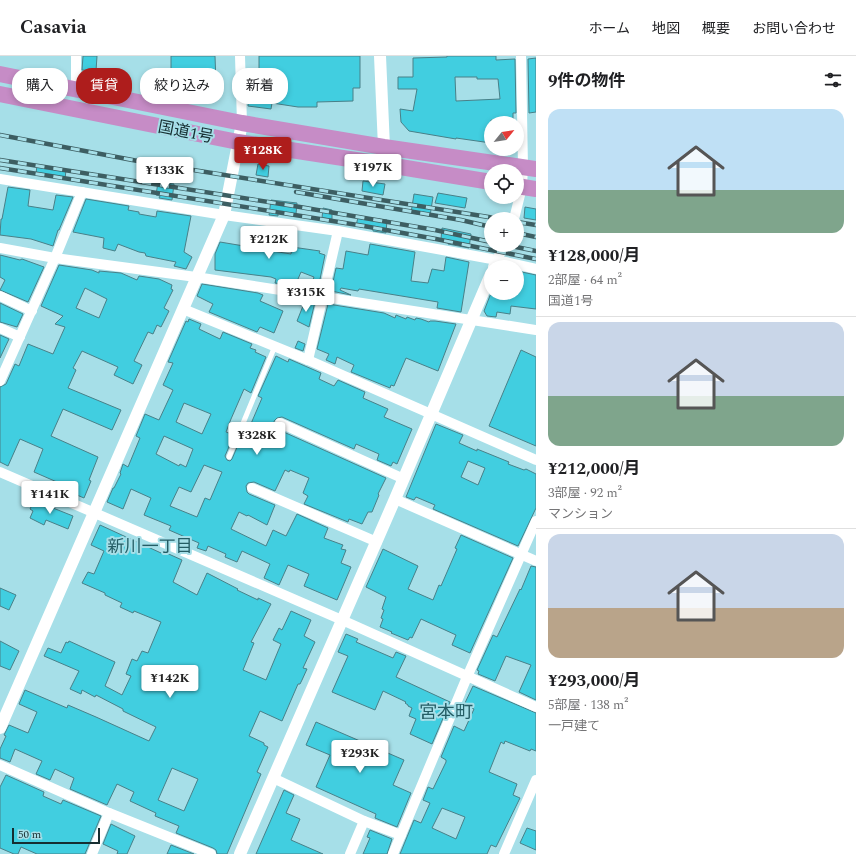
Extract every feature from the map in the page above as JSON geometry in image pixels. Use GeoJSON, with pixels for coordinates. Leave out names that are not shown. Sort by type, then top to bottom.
{"type":"FeatureCollection","features":[{"type":"Feature","properties":{"kind":"highway","name":"国道1号"},"geometry":{"type":"LineString","coordinates":[[0,74],[76,90]]}},
{"type":"Feature","properties":{"kind":"highway","name":"国道1号"},"geometry":{"type":"LineString","coordinates":[[0,94],[238,142],[484,181]]}},
{"type":"Feature","properties":{"kind":"highway","name":"国道1号"},"geometry":{"type":"LineString","coordinates":[[132,101],[242,123],[384,147],[530,168]]}},
{"type":"Feature","properties":{"kind":"street"},"geometry":{"type":"LineString","coordinates":[[76,56],[76,68]]}},
{"type":"Feature","properties":{"kind":"street"},"geometry":{"type":"LineString","coordinates":[[0,728],[224,215],[242,123],[240,56]]}},
{"type":"Feature","properties":{"kind":"street"},"geometry":{"type":"LineString","coordinates":[[380,56],[384,147],[382,164]]}},
{"type":"Feature","properties":{"kind":"street"},"geometry":{"type":"LineString","coordinates":[[516,212],[530,168],[521,56]]}},
{"type":"Feature","properties":{"kind":"street"},"geometry":{"type":"LineString","coordinates":[[0,179],[224,215],[338,231],[484,262]]}},
{"type":"Feature","properties":{"kind":"street"},"geometry":{"type":"LineString","coordinates":[[0,381],[4,363],[20,337],[32,311],[82,192]]}},
{"type":"Feature","properties":{"kind":"street"},"geometry":{"type":"LineString","coordinates":[[308,360],[338,231]]}},
{"type":"Feature","properties":{"kind":"street"},"geometry":{"type":"LineString","coordinates":[[0,248],[55,258],[196,277],[536,330]]}},
{"type":"Feature","properties":{"kind":"street"},"geometry":{"type":"LineString","coordinates":[[524,268],[536,269]]}},
{"type":"Feature","properties":{"kind":"street"},"geometry":{"type":"LineString","coordinates":[[240,854],[377,542],[484,290]]}},
{"type":"Feature","properties":{"kind":"street"},"geometry":{"type":"LineString","coordinates":[[0,296],[32,311]]}},
{"type":"Feature","properties":{"kind":"street"},"geometry":{"type":"LineString","coordinates":[[183,309],[308,360],[536,460]]}},
{"type":"Feature","properties":{"kind":"street"},"geometry":{"type":"LineString","coordinates":[[0,328],[20,337]]}},
{"type":"Feature","properties":{"kind":"street"},"geometry":{"type":"LineString","coordinates":[[280,423],[404,479]]}},
{"type":"Feature","properties":{"kind":"street"},"geometry":{"type":"LineString","coordinates":[[0,472],[342,620],[536,707]]}},
{"type":"Feature","properties":{"kind":"street"},"geometry":{"type":"LineString","coordinates":[[252,488],[377,542]]}},
{"type":"Feature","properties":{"kind":"street"},"geometry":{"type":"LineString","coordinates":[[395,499],[536,561]]}},
{"type":"Feature","properties":{"kind":"street"},"geometry":{"type":"LineString","coordinates":[[393,854],[467,677],[536,521]]}},
{"type":"Feature","properties":{"kind":"street"},"geometry":{"type":"LineString","coordinates":[[0,765],[109,813],[211,854]]}},
{"type":"Feature","properties":{"kind":"street"},"geometry":{"type":"LineString","coordinates":[[273,778],[364,821],[401,835]]}},
{"type":"Feature","properties":{"kind":"street"},"geometry":{"type":"LineString","coordinates":[[504,854],[536,780]]}},
{"type":"Feature","properties":{"kind":"street"},"geometry":{"type":"LineString","coordinates":[[92,854],[109,813]]}},
{"type":"Feature","properties":{"kind":"street"},"geometry":{"type":"LineString","coordinates":[[350,854],[364,821]]}},
{"type":"Feature","properties":{"kind":"lane"},"geometry":{"type":"LineString","coordinates":[[229,457],[275,346]]}},
{"type":"Feature","properties":{"kind":"building"},"geometry":{"type":"Polygon","coordinates":[[[83,56],[97,56],[96,68],[82,68],[83,56]]]}},
{"type":"Feature","properties":{"kind":"building"},"geometry":{"type":"Polygon","coordinates":[[[171,56],[215,56],[215,68],[171,68],[171,56]]]}},
{"type":"Feature","properties":{"kind":"building"},"geometry":{"type":"Polygon","coordinates":[[[259,56],[360,56],[360,88],[353,88],[353,101],[317,102],[317,107],[298,107],[278,104],[288,104],[288,68],[259,68],[259,56]]]}},
{"type":"Feature","properties":{"kind":"building"},"geometry":{"type":"Polygon","coordinates":[[[496,56],[496,60],[515,59],[516,113],[513,113],[513,116],[484,116],[484,142],[409,131],[401,122],[400,109],[413,111],[417,89],[398,89],[398,77],[413,77],[413,58],[496,56]],[[455,77],[456,101],[500,99],[498,79],[477,79],[477,77],[455,77]]]}},
{"type":"Feature","properties":{"kind":"building"},"geometry":{"type":"Polygon","coordinates":[[[536,58],[536,112],[529,113],[528,59],[536,58]]]}},
{"type":"Feature","properties":{"kind":"building"},"geometry":{"type":"Polygon","coordinates":[[[248,104],[272,104],[271,109],[248,106],[248,104]]]}},
{"type":"Feature","properties":{"kind":"building"},"geometry":{"type":"Polygon","coordinates":[[[258,164],[269,166],[268,177],[256,175],[258,164]]]}},
{"type":"Feature","properties":{"kind":"building"},"geometry":{"type":"Polygon","coordinates":[[[37,165],[66,170],[65,179],[36,174],[37,165]]]}},
{"type":"Feature","properties":{"kind":"building"},"geometry":{"type":"Polygon","coordinates":[[[363,181],[385,184],[383,195],[362,191],[363,181]]]}},
{"type":"Feature","properties":{"kind":"building"},"geometry":{"type":"Polygon","coordinates":[[[158,182],[174,184],[172,200],[159,198],[160,196],[156,195],[158,182]]]}},
{"type":"Feature","properties":{"kind":"building"},"geometry":{"type":"Polygon","coordinates":[[[8,187],[30,190],[28,206],[53,210],[56,195],[73,197],[58,230],[53,246],[31,239],[0,235],[1,219],[8,187]]]}},
{"type":"Feature","properties":{"kind":"building"},"geometry":{"type":"Polygon","coordinates":[[[438,193],[467,198],[465,208],[435,203],[438,193]]]}},
{"type":"Feature","properties":{"kind":"building"},"geometry":{"type":"Polygon","coordinates":[[[414,194],[433,197],[430,216],[411,213],[414,194]]]}},
{"type":"Feature","properties":{"kind":"building"},"geometry":{"type":"Polygon","coordinates":[[[86,199],[129,206],[128,210],[139,212],[139,214],[156,217],[157,211],[191,216],[184,252],[192,257],[186,269],[174,266],[176,262],[146,256],[145,253],[118,244],[115,251],[103,248],[104,238],[73,232],[86,199]]]}},
{"type":"Feature","properties":{"kind":"building"},"geometry":{"type":"Polygon","coordinates":[[[271,200],[297,203],[296,214],[278,212],[278,216],[269,215],[271,200]]]}},
{"type":"Feature","properties":{"kind":"building"},"geometry":{"type":"Polygon","coordinates":[[[525,207],[536,209],[536,220],[524,218],[525,207]]]}},
{"type":"Feature","properties":{"kind":"building"},"geometry":{"type":"Polygon","coordinates":[[[323,208],[332,210],[332,219],[322,218],[323,208]]]}},
{"type":"Feature","properties":{"kind":"building"},"geometry":{"type":"Polygon","coordinates":[[[358,217],[387,220],[386,233],[356,226],[358,217]]]}},
{"type":"Feature","properties":{"kind":"building"},"geometry":{"type":"Polygon","coordinates":[[[260,227],[276,229],[272,251],[291,254],[292,247],[320,251],[319,253],[325,255],[318,289],[310,288],[314,277],[301,272],[295,286],[275,283],[276,279],[271,277],[215,270],[215,254],[220,242],[244,246],[245,235],[258,236],[260,227]]]}},
{"type":"Feature","properties":{"kind":"building"},"geometry":{"type":"Polygon","coordinates":[[[442,228],[471,234],[469,248],[448,244],[449,240],[441,239],[442,228]]]}},
{"type":"Feature","properties":{"kind":"building"},"geometry":{"type":"Polygon","coordinates":[[[370,244],[415,252],[411,281],[428,283],[432,269],[444,271],[446,257],[469,262],[461,312],[437,308],[438,302],[359,289],[358,291],[341,288],[340,290],[351,295],[331,291],[336,268],[343,269],[346,251],[368,255],[370,244]]]}},
{"type":"Feature","properties":{"kind":"building"},"geometry":{"type":"Polygon","coordinates":[[[0,255],[20,260],[22,259],[44,267],[28,302],[0,290],[5,280],[0,277],[0,255]]]}},
{"type":"Feature","properties":{"kind":"building"},"geometry":{"type":"Polygon","coordinates":[[[59,265],[92,270],[99,273],[99,271],[121,273],[137,280],[139,276],[159,279],[172,285],[171,289],[173,290],[164,308],[169,311],[161,327],[157,325],[153,334],[148,332],[134,361],[142,365],[133,384],[114,375],[118,367],[82,351],[73,368],[76,370],[68,388],[121,410],[112,430],[63,409],[51,436],[98,457],[84,498],[72,493],[73,489],[34,472],[43,449],[20,439],[8,466],[0,462],[0,387],[6,384],[15,364],[19,366],[28,344],[53,354],[65,327],[55,324],[63,316],[41,306],[59,265]],[[85,288],[76,308],[99,318],[107,299],[85,288]]]}},
{"type":"Feature","properties":{"kind":"building"},"geometry":{"type":"Polygon","coordinates":[[[524,272],[536,275],[536,309],[511,306],[510,314],[497,312],[496,317],[487,316],[484,311],[488,300],[524,300],[524,272]]]}},
{"type":"Feature","properties":{"kind":"building"},"geometry":{"type":"Polygon","coordinates":[[[202,284],[263,295],[260,301],[283,311],[274,333],[260,327],[257,332],[209,312],[213,304],[197,296],[202,284]]]}},
{"type":"Feature","properties":{"kind":"building"},"geometry":{"type":"Polygon","coordinates":[[[305,301],[315,302],[309,327],[297,321],[305,301]]]}},
{"type":"Feature","properties":{"kind":"building"},"geometry":{"type":"Polygon","coordinates":[[[0,303],[23,314],[17,327],[0,322],[0,303]]]}},
{"type":"Feature","properties":{"kind":"building"},"geometry":{"type":"Polygon","coordinates":[[[328,304],[384,313],[395,318],[396,315],[406,319],[407,317],[429,322],[435,321],[456,324],[438,371],[406,358],[394,386],[391,385],[390,388],[351,372],[354,365],[337,357],[335,364],[326,360],[329,354],[317,349],[328,304]]]}},
{"type":"Feature","properties":{"kind":"building"},"geometry":{"type":"Polygon","coordinates":[[[189,319],[201,324],[199,329],[220,339],[223,332],[252,344],[250,348],[266,357],[251,393],[244,389],[226,432],[234,435],[225,456],[227,460],[230,461],[232,459],[241,438],[243,439],[248,426],[250,426],[262,398],[258,396],[276,356],[288,362],[289,359],[321,373],[319,379],[334,386],[338,380],[365,392],[363,398],[388,409],[384,417],[412,429],[397,464],[393,462],[391,466],[377,460],[379,454],[356,444],[354,449],[282,417],[277,418],[274,421],[277,429],[386,478],[378,494],[379,495],[372,512],[368,512],[362,524],[349,519],[348,522],[304,504],[308,496],[303,493],[309,478],[290,470],[289,472],[285,470],[275,491],[254,482],[248,483],[246,486],[249,494],[275,505],[267,525],[239,512],[231,529],[266,546],[273,530],[286,536],[297,514],[328,528],[324,538],[343,545],[341,549],[346,550],[341,563],[351,567],[337,600],[304,586],[309,574],[288,565],[279,585],[264,578],[270,564],[242,551],[237,562],[225,557],[226,554],[208,546],[206,551],[197,548],[199,543],[169,530],[171,526],[144,515],[151,498],[131,489],[123,509],[107,502],[121,474],[123,464],[128,467],[140,438],[136,436],[145,414],[159,420],[173,390],[163,385],[173,363],[168,362],[186,321],[188,322],[189,319]],[[184,403],[176,422],[202,434],[211,414],[184,403]],[[164,436],[156,454],[179,466],[180,464],[186,467],[193,449],[164,436]],[[204,465],[191,492],[179,487],[170,506],[197,517],[205,498],[210,500],[222,472],[204,465]]]}},
{"type":"Feature","properties":{"kind":"building"},"geometry":{"type":"Polygon","coordinates":[[[0,335],[9,339],[0,358],[0,335]]]}},
{"type":"Feature","properties":{"kind":"building"},"geometry":{"type":"Polygon","coordinates":[[[298,341],[305,344],[303,351],[295,348],[298,341]]]}},
{"type":"Feature","properties":{"kind":"building"},"geometry":{"type":"Polygon","coordinates":[[[521,350],[536,357],[536,446],[489,426],[521,350]]]}},
{"type":"Feature","properties":{"kind":"building"},"geometry":{"type":"Polygon","coordinates":[[[436,424],[463,435],[459,443],[536,474],[536,508],[518,546],[433,509],[435,505],[416,497],[414,500],[406,497],[436,424]],[[468,461],[461,477],[478,485],[485,468],[468,461]]]}},
{"type":"Feature","properties":{"kind":"building"},"geometry":{"type":"Polygon","coordinates":[[[42,500],[53,506],[53,508],[73,516],[68,529],[46,520],[44,525],[30,518],[33,511],[30,509],[34,501],[40,504],[42,500]]]}},
{"type":"Feature","properties":{"kind":"building"},"geometry":{"type":"Polygon","coordinates":[[[100,525],[161,553],[162,551],[182,560],[173,582],[197,595],[207,573],[238,589],[237,590],[258,600],[258,598],[271,604],[251,642],[254,643],[243,670],[266,680],[281,644],[273,640],[279,628],[282,630],[291,611],[311,620],[304,636],[315,642],[303,668],[307,669],[300,684],[298,684],[282,721],[260,711],[249,736],[264,743],[264,745],[268,747],[257,772],[261,774],[227,854],[217,854],[216,850],[213,848],[176,833],[179,826],[155,816],[156,813],[130,801],[134,792],[117,784],[107,805],[70,789],[74,778],[55,769],[50,780],[36,774],[42,761],[15,749],[10,762],[0,758],[0,749],[9,725],[28,733],[37,712],[19,704],[25,690],[67,708],[68,705],[149,741],[156,727],[123,711],[123,709],[96,695],[95,697],[82,690],[81,694],[70,689],[79,671],[44,656],[48,648],[61,653],[66,642],[68,643],[69,641],[115,662],[105,686],[122,695],[131,676],[126,674],[132,659],[137,661],[142,651],[148,653],[161,622],[120,607],[122,603],[105,595],[105,593],[82,583],[88,572],[94,574],[104,551],[91,545],[100,525]],[[172,768],[158,800],[184,811],[198,779],[172,768]]]}},
{"type":"Feature","properties":{"kind":"building"},"geometry":{"type":"Polygon","coordinates":[[[461,535],[513,558],[470,653],[452,645],[456,635],[421,619],[412,638],[410,637],[408,640],[380,627],[384,610],[382,609],[386,597],[366,587],[383,549],[418,566],[408,589],[433,600],[439,585],[441,586],[457,549],[455,548],[461,535]]]}},
{"type":"Feature","properties":{"kind":"building"},"geometry":{"type":"Polygon","coordinates":[[[531,566],[536,567],[536,700],[519,692],[531,665],[506,656],[495,681],[478,674],[479,671],[477,670],[493,635],[497,637],[520,589],[521,590],[531,566]]]}},
{"type":"Feature","properties":{"kind":"building"},"geometry":{"type":"Polygon","coordinates":[[[0,588],[16,595],[9,610],[0,606],[0,588]]]}},
{"type":"Feature","properties":{"kind":"building"},"geometry":{"type":"Polygon","coordinates":[[[346,634],[358,639],[356,642],[393,658],[396,652],[406,656],[396,677],[450,702],[432,744],[410,734],[416,719],[409,716],[412,708],[405,703],[406,702],[383,691],[375,710],[332,692],[348,656],[338,652],[346,634]]]}},
{"type":"Feature","properties":{"kind":"building"},"geometry":{"type":"Polygon","coordinates":[[[0,641],[19,651],[10,670],[0,666],[0,641]]]}},
{"type":"Feature","properties":{"kind":"building"},"geometry":{"type":"Polygon","coordinates":[[[473,686],[536,713],[536,751],[531,749],[530,751],[505,741],[504,744],[501,742],[489,772],[517,784],[513,795],[520,798],[496,847],[491,845],[487,854],[400,854],[414,820],[421,823],[430,803],[423,800],[428,787],[433,789],[446,762],[446,760],[441,757],[454,726],[464,731],[474,709],[464,705],[473,686]],[[442,808],[432,828],[456,839],[465,817],[442,808]]]}},
{"type":"Feature","properties":{"kind":"building"},"geometry":{"type":"Polygon","coordinates":[[[316,722],[404,760],[393,785],[411,793],[397,827],[375,818],[376,814],[316,787],[330,755],[306,745],[316,722]]]}},
{"type":"Feature","properties":{"kind":"building"},"geometry":{"type":"Polygon","coordinates":[[[6,775],[44,792],[43,796],[61,804],[63,800],[101,816],[85,854],[37,854],[21,847],[18,854],[14,854],[0,848],[0,787],[6,775]]]}},
{"type":"Feature","properties":{"kind":"building"},"geometry":{"type":"Polygon","coordinates":[[[284,790],[294,795],[286,813],[300,819],[291,840],[323,854],[256,854],[284,790]]]}},
{"type":"Feature","properties":{"kind":"building"},"geometry":{"type":"Polygon","coordinates":[[[111,824],[135,836],[127,854],[117,854],[118,851],[103,844],[111,824]]]}},
{"type":"Feature","properties":{"kind":"building"},"geometry":{"type":"Polygon","coordinates":[[[527,828],[536,831],[536,850],[520,843],[527,828]]]}},
{"type":"Feature","properties":{"kind":"building"},"geometry":{"type":"Polygon","coordinates":[[[370,830],[392,839],[387,854],[363,854],[370,838],[367,837],[370,830]]]}},
{"type":"Feature","properties":{"kind":"building"},"geometry":{"type":"Polygon","coordinates":[[[171,845],[194,854],[167,854],[171,845]]]}},
{"type":"Feature","properties":{"kind":"railway"},"geometry":{"type":"LineString","coordinates":[[0,135],[143,162],[484,216]]}},
{"type":"Feature","properties":{"kind":"railway"},"geometry":{"type":"LineString","coordinates":[[0,160],[294,206],[435,230],[484,240]]}},
{"type":"Feature","properties":{"kind":"railway"},"geometry":{"type":"LineString","coordinates":[[0,168],[364,226],[536,259]]}},
{"type":"Feature","properties":{"kind":"railway"},"geometry":{"type":"LineString","coordinates":[[296,192],[461,220],[484,225]]}},
{"type":"Feature","properties":{"kind":"railway"},"geometry":{"type":"LineString","coordinates":[[524,223],[536,225]]}},
{"type":"Feature","properties":{"kind":"railway"},"geometry":{"type":"LineString","coordinates":[[524,234],[536,237]]}},
{"type":"Feature","properties":{"kind":"railway"},"geometry":{"type":"LineString","coordinates":[[524,249],[536,251]]}},
{"type":"Feature","properties":{"kind":"district","name":"新川一丁目"},"geometry":{"type":"Point","coordinates":[150,546]}},
{"type":"Feature","properties":{"kind":"district","name":"宮本町"},"geometry":{"type":"Point","coordinates":[446,712]}}]}
